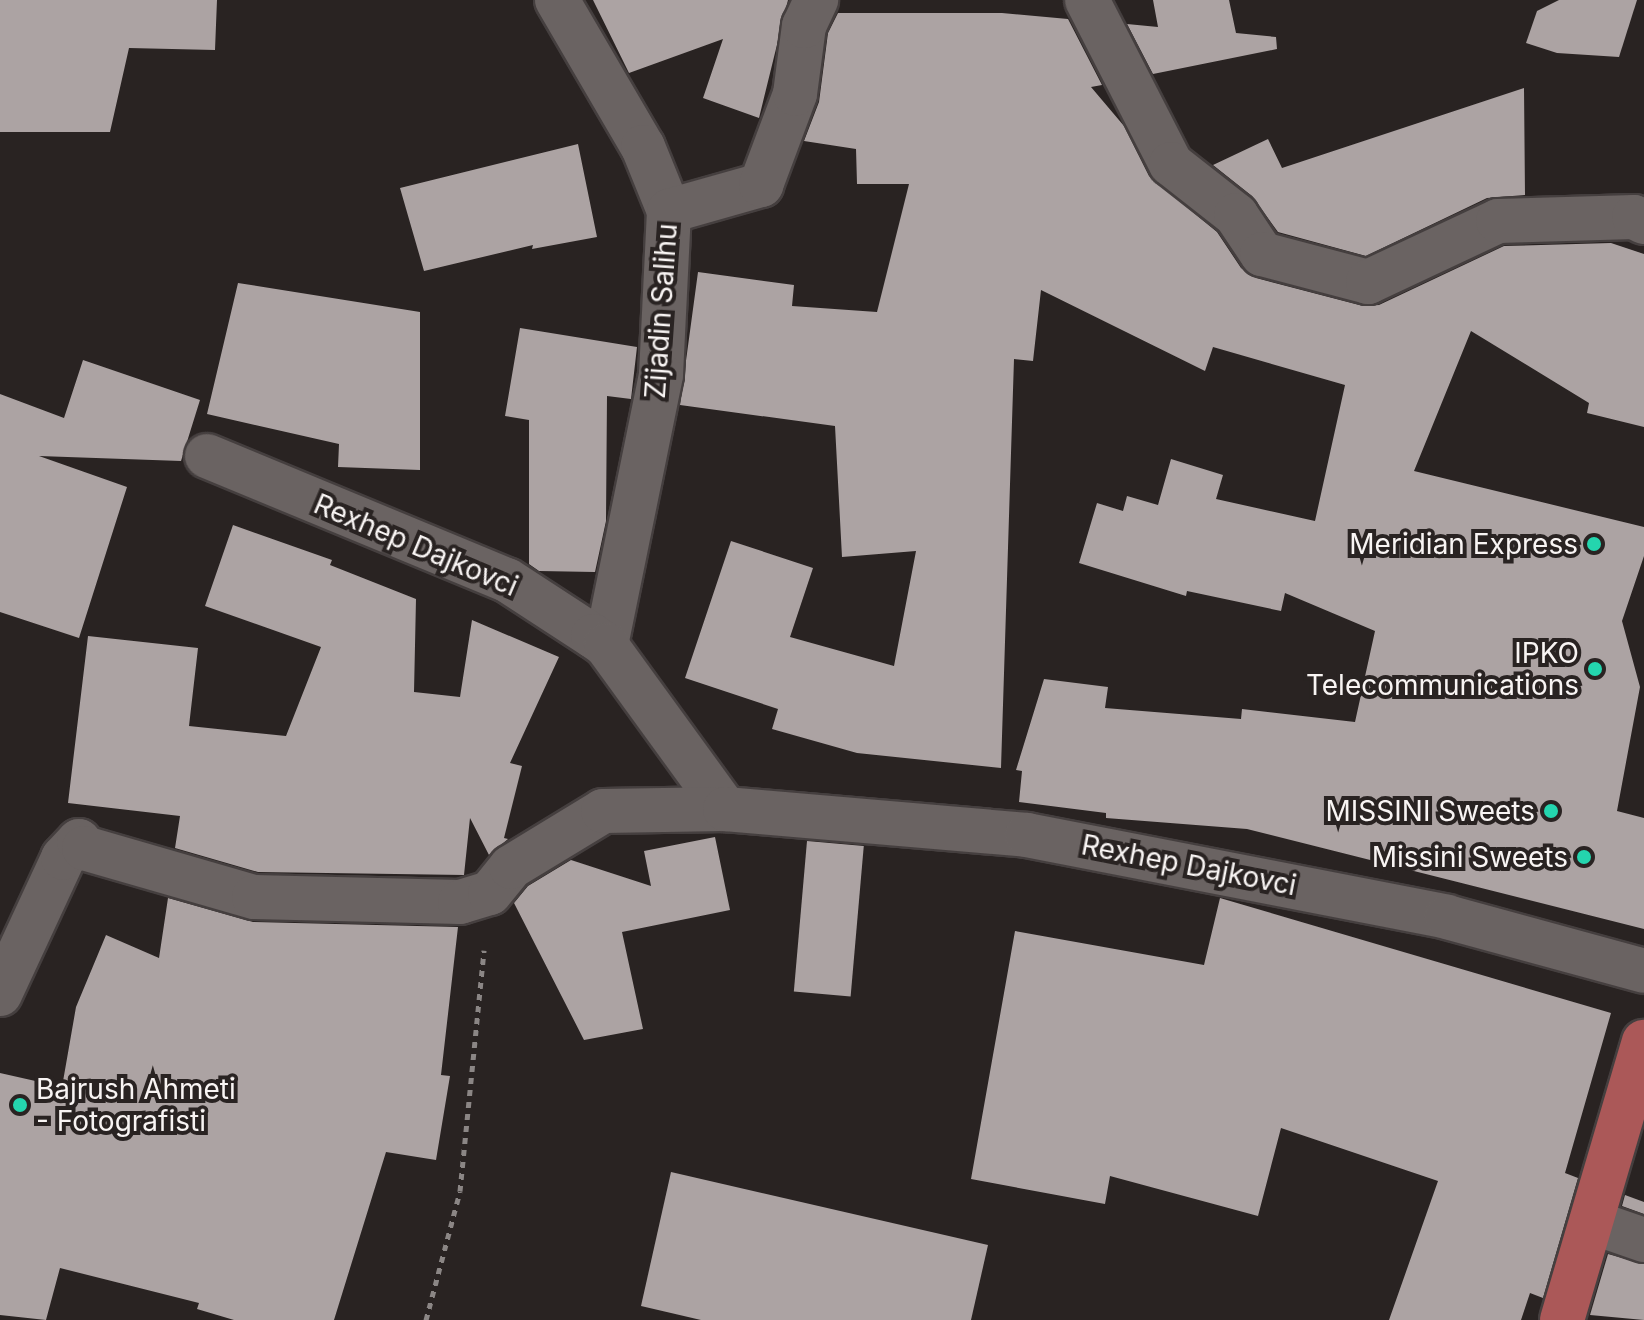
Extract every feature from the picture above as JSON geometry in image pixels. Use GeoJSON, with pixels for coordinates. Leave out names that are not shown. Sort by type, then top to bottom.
{"type":"FeatureCollection","features":[{"type":"Feature","properties":{"kind":"main road"},"geometry":{"type":"LineString","coordinates":[[1562,1320],[1644,1042]]}},
{"type":"Feature","properties":{"kind":"street","name":"Zijadin Salihu"},"geometry":{"type":"LineString","coordinates":[[557,0],[643,147],[669,211],[661,375],[600,640]]}},
{"type":"Feature","properties":{"kind":"street"},"geometry":{"type":"LineString","coordinates":[[669,211],[761,185],[795,94],[804,26],[816,0]]}},
{"type":"Feature","properties":{"kind":"street"},"geometry":{"type":"LineString","coordinates":[[1087,0],[1171,164],[1236,215],[1262,254],[1368,282],[1498,221],[1634,217],[1644,222]]}},
{"type":"Feature","properties":{"kind":"street","name":"Rexhep Dajkovci"},"geometry":{"type":"LineString","coordinates":[[207,456],[507,580],[600,640],[725,809]]}},
{"type":"Feature","properties":{"kind":"street","name":"Rexhep Dajkovci"},"geometry":{"type":"LineString","coordinates":[[490,893],[511,867],[603,811],[725,809],[1027,835],[1447,917],[1644,971]]}},
{"type":"Feature","properties":{"kind":"street"},"geometry":{"type":"LineString","coordinates":[[0,994],[63,858],[79,841],[84,848],[254,897],[460,902],[490,893]]}},
{"type":"Feature","properties":{"kind":"street"},"geometry":{"type":"LineString","coordinates":[[1592,1222],[1644,1240]]}},
{"type":"Feature","properties":{"kind":"path"},"geometry":{"type":"LineString","coordinates":[[426,1320],[460,1191],[490,893]]}},
{"type":"Feature","properties":{"kind":"building"},"geometry":{"type":"Polygon","coordinates":[[[0,0],[217,0],[215,50],[129,48],[110,132],[0,132],[0,0]]]}},
{"type":"Feature","properties":{"kind":"building"},"geometry":{"type":"Polygon","coordinates":[[[593,0],[788,0],[759,118],[703,98],[723,39],[629,73],[593,0]]]}},
{"type":"Feature","properties":{"kind":"building"},"geometry":{"type":"Polygon","coordinates":[[[1153,0],[1229,0],[1236,33],[1276,37],[1277,49],[1153,74],[1127,24],[1158,27],[1153,0]]]}},
{"type":"Feature","properties":{"kind":"building"},"geometry":{"type":"Polygon","coordinates":[[[1559,0],[1637,0],[1619,57],[1557,53],[1526,43],[1537,11],[1559,0]]]}},
{"type":"Feature","properties":{"kind":"building"},"geometry":{"type":"Polygon","coordinates":[[[838,13],[1002,13],[1068,19],[1102,85],[1091,87],[1124,126],[1149,176],[1217,232],[1241,268],[1256,278],[1363,306],[1379,305],[1504,246],[1611,243],[1644,254],[1644,427],[1587,413],[1589,403],[1471,331],[1414,471],[1644,527],[1644,556],[1622,621],[1640,687],[1617,811],[1644,818],[1644,929],[1247,829],[1106,818],[1106,813],[1019,802],[1022,771],[1016,770],[1044,679],[1108,687],[1105,708],[1241,719],[1242,709],[1355,722],[1375,631],[1285,593],[1281,611],[1187,591],[1186,596],[1079,563],[1097,503],[1123,511],[1127,496],[1158,505],[1171,459],[1223,475],[1216,499],[1315,521],[1345,385],[1213,347],[1205,371],[1041,290],[1033,361],[1014,359],[1001,768],[857,753],[772,729],[778,709],[685,678],[731,541],[813,568],[790,637],[894,666],[916,551],[842,557],[835,426],[680,405],[698,272],[794,285],[792,306],[877,312],[909,184],[857,184],[856,149],[804,141],[819,102],[828,33],[838,13]]]}},
{"type":"Feature","properties":{"kind":"building"},"geometry":{"type":"Polygon","coordinates":[[[1524,88],[1525,195],[1487,198],[1366,256],[1278,232],[1252,196],[1213,165],[1268,139],[1282,168],[1524,88]]]}},
{"type":"Feature","properties":{"kind":"building"},"geometry":{"type":"Polygon","coordinates":[[[578,144],[597,237],[532,249],[533,245],[424,271],[400,188],[578,144]]]}},
{"type":"Feature","properties":{"kind":"building"},"geometry":{"type":"Polygon","coordinates":[[[238,283],[420,312],[420,470],[338,467],[339,444],[207,414],[238,283]]]}},
{"type":"Feature","properties":{"kind":"building"},"geometry":{"type":"Polygon","coordinates":[[[520,328],[637,347],[631,399],[607,396],[606,521],[595,572],[539,571],[529,564],[529,420],[505,416],[520,328]]]}},
{"type":"Feature","properties":{"kind":"building"},"geometry":{"type":"Polygon","coordinates":[[[83,360],[200,400],[181,461],[39,456],[127,487],[79,638],[0,612],[0,394],[64,418],[83,360]]]}},
{"type":"Feature","properties":{"kind":"building"},"geometry":{"type":"Polygon","coordinates":[[[233,525],[332,560],[330,565],[416,599],[414,692],[460,697],[472,620],[559,657],[510,763],[522,766],[504,838],[508,839],[489,855],[470,818],[464,875],[258,872],[175,848],[180,816],[68,803],[88,636],[198,648],[189,726],[286,736],[321,647],[205,606],[233,525]]]}},
{"type":"Feature","properties":{"kind":"building"},"geometry":{"type":"Polygon","coordinates":[[[715,837],[730,910],[622,932],[643,1029],[584,1040],[514,903],[528,886],[571,860],[651,886],[644,851],[715,837]]]}},
{"type":"Feature","properties":{"kind":"building"},"geometry":{"type":"Polygon","coordinates":[[[807,841],[864,846],[851,996],[794,991],[807,841]]]}},
{"type":"Feature","properties":{"kind":"building"},"geometry":{"type":"Polygon","coordinates":[[[168,898],[253,922],[458,927],[441,1075],[450,1076],[436,1160],[386,1152],[334,1320],[234,1320],[197,1309],[199,1303],[60,1268],[46,1320],[0,1315],[0,1073],[62,1087],[76,1007],[106,935],[159,958],[168,898]]]}},
{"type":"Feature","properties":{"kind":"building"},"geometry":{"type":"Polygon","coordinates":[[[1220,898],[1611,1013],[1565,1173],[1578,1178],[1543,1298],[1530,1293],[1521,1320],[1389,1320],[1438,1181],[1281,1128],[1258,1216],[1110,1176],[1105,1204],[971,1179],[1015,931],[1204,965],[1220,898]]]}},
{"type":"Feature","properties":{"kind":"building"},"geometry":{"type":"Polygon","coordinates":[[[671,1172],[988,1245],[971,1320],[701,1320],[641,1306],[671,1172]]]}},
{"type":"Feature","properties":{"kind":"building"},"geometry":{"type":"Polygon","coordinates":[[[1625,1195],[1644,1202],[1644,1214],[1622,1206],[1625,1195]]]}},
{"type":"Feature","properties":{"kind":"building"},"geometry":{"type":"Polygon","coordinates":[[[1608,1254],[1644,1264],[1644,1320],[1590,1315],[1608,1254]]]}},
{"type":"Feature","properties":{"kind":"place","name":"Meridian Express"},"geometry":{"type":"Point","coordinates":[1594,544]}},
{"type":"Feature","properties":{"kind":"place","name":"IPKO Telecommunications"},"geometry":{"type":"Point","coordinates":[1595,669]}},
{"type":"Feature","properties":{"kind":"place","name":"MISSINI Sweets"},"geometry":{"type":"Point","coordinates":[1551,811]}},
{"type":"Feature","properties":{"kind":"place","name":"Missini Sweets"},"geometry":{"type":"Point","coordinates":[1584,857]}},
{"type":"Feature","properties":{"kind":"place","name":"Bajrush Ahmeti - Fotografisti"},"geometry":{"type":"Point","coordinates":[20,1105]}}]}
